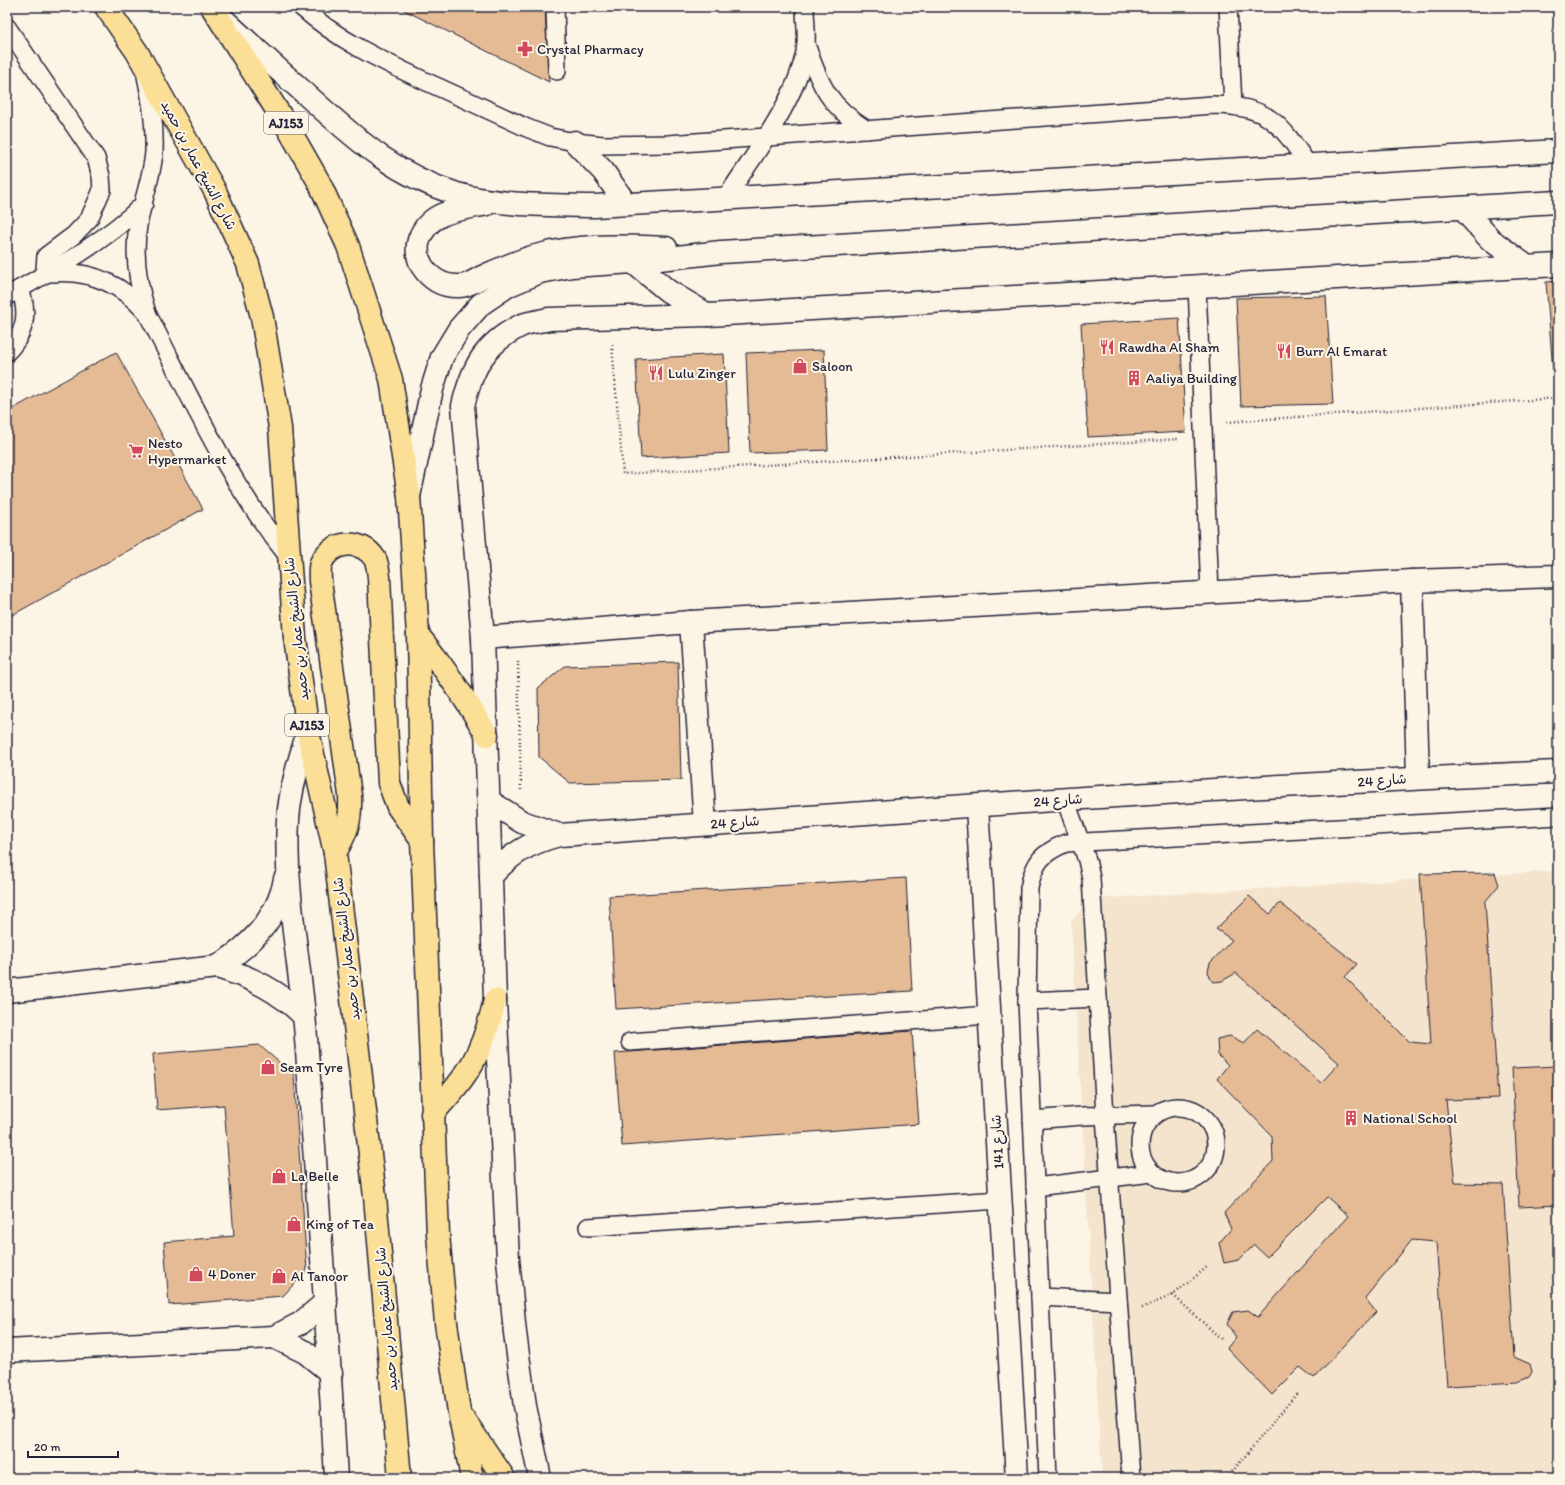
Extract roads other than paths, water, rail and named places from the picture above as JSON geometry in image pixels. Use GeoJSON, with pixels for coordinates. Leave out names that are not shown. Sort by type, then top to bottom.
{"type":"FeatureCollection","features":[{"type":"Feature","properties":{"kind":"main road","name":"شارع الشيخ عمار بن حميد"},"geometry":{"type":"LineString","coordinates":[[106,7],[137,52],[215,190],[248,264],[262,317],[280,428],[287,554],[294,638],[308,732],[335,853],[375,1197],[400,1478]]}},
{"type":"Feature","properties":{"kind":"main road","name":"AJ153"},"geometry":{"type":"LineString","coordinates":[[215,11],[312,169],[348,246],[391,379],[409,496],[418,635],[422,841],[432,1114],[440,1249],[446,1323],[459,1412],[472,1478]]}},
{"type":"Feature","properties":{"kind":"main road"},"geometry":{"type":"LineString","coordinates":[[335,853],[347,831],[351,813],[350,795],[320,582],[320,564],[331,549],[347,543],[364,547],[376,560],[379,585],[389,783],[398,807],[422,841]]}},
{"type":"Feature","properties":{"kind":"main road"},"geometry":{"type":"LineString","coordinates":[[418,635],[467,700],[487,735]]}},
{"type":"Feature","properties":{"kind":"main road"},"geometry":{"type":"LineString","coordinates":[[432,1114],[455,1090],[474,1063],[487,1033],[495,1000]]}},
{"type":"Feature","properties":{"kind":"main road"},"geometry":{"type":"LineString","coordinates":[[459,1412],[504,1478]]}},
{"type":"Feature","properties":{"kind":"street"},"geometry":{"type":"LineString","coordinates":[[215,11],[382,160],[418,180],[451,192],[500,202],[549,206],[626,204],[1558,152]]}},
{"type":"Feature","properties":{"kind":"street"},"geometry":{"type":"LineString","coordinates":[[575,142],[603,171],[626,204]]}},
{"type":"Feature","properties":{"kind":"street"},"geometry":{"type":"LineString","coordinates":[[500,202],[450,212],[434,218],[423,230],[417,246],[420,263],[429,277],[444,285],[461,286],[536,256],[566,249],[607,245],[721,252]]}},
{"type":"Feature","properties":{"kind":"street"},"geometry":{"type":"LineString","coordinates":[[409,496],[432,389],[442,357],[459,329],[482,304],[509,285],[540,272],[572,266],[633,262],[721,252],[1558,202]]}},
{"type":"Feature","properties":{"kind":"street"},"geometry":{"type":"LineString","coordinates":[[1462,208],[1491,240],[1526,266]]}},
{"type":"Feature","properties":{"kind":"street"},"geometry":{"type":"LineString","coordinates":[[633,262],[668,291],[708,315]]}},
{"type":"Feature","properties":{"kind":"street"},"geometry":{"type":"LineString","coordinates":[[540,1478],[525,1406],[515,1333],[508,1259],[495,1000],[483,638],[463,406],[469,380],[482,357],[500,338],[523,325],[549,319],[708,315],[1558,265]]}},
{"type":"Feature","properties":{"kind":"street"},"geometry":{"type":"LineString","coordinates":[[483,638],[691,622],[1412,581],[1558,576]]}},
{"type":"Feature","properties":{"kind":"street"},"geometry":{"type":"LineString","coordinates":[[1412,581],[1418,778]]}},
{"type":"Feature","properties":{"kind":"street"},"geometry":{"type":"LineString","coordinates":[[691,622],[705,824]]}},
{"type":"Feature","properties":{"kind":"street"},"geometry":{"type":"LineString","coordinates":[[308,732],[293,790],[288,819],[288,861],[291,909],[304,1016],[331,1373],[336,1478]]}},
{"type":"Feature","properties":{"kind":"street","name":"شارع 24"},"geometry":{"type":"LineString","coordinates":[[491,876],[506,860],[528,845],[559,835],[1065,799],[1418,778],[1558,772]]}},
{"type":"Feature","properties":{"kind":"street","name":"شارع 24"},"geometry":{"type":"LineString","coordinates":[[489,801],[522,822],[559,835]]}},
{"type":"Feature","properties":{"kind":"street","name":"شارع 141"},"geometry":{"type":"LineString","coordinates":[[977,806],[1017,1478]]}},
{"type":"Feature","properties":{"kind":"street"},"geometry":{"type":"LineString","coordinates":[[217,967],[236,955],[248,945],[267,922],[278,903],[288,861]]}},
{"type":"Feature","properties":{"kind":"street"},"geometry":{"type":"LineString","coordinates":[[7,991],[217,967],[241,974],[264,984],[292,1004],[304,1016]]}},
{"type":"Feature","properties":{"kind":"street"},"geometry":{"type":"LineString","coordinates":[[7,1352],[274,1337],[301,1323],[326,1302]]}},
{"type":"Feature","properties":{"kind":"street"},"geometry":{"type":"LineString","coordinates":[[274,1337],[305,1352],[331,1373]]}},
{"type":"Feature","properties":{"kind":"lane"},"geometry":{"type":"LineString","coordinates":[[301,7],[348,43],[385,62],[527,128],[550,137],[575,142],[603,145],[634,145],[765,138],[1213,105],[1233,105],[1251,109],[1268,116],[1293,142],[1309,166]]}},
{"type":"Feature","properties":{"kind":"lane"},"geometry":{"type":"LineString","coordinates":[[555,7],[557,70]]}},
{"type":"Feature","properties":{"kind":"lane"},"geometry":{"type":"LineString","coordinates":[[726,198],[765,138],[791,94],[800,70],[806,44],[805,7]]}},
{"type":"Feature","properties":{"kind":"lane"},"geometry":{"type":"LineString","coordinates":[[1228,7],[1233,105]]}},
{"type":"Feature","properties":{"kind":"lane"},"geometry":{"type":"LineString","coordinates":[[7,27],[96,158],[101,176],[102,190],[89,219],[74,235],[46,256],[45,268],[47,273]]}},
{"type":"Feature","properties":{"kind":"lane"},"geometry":{"type":"LineString","coordinates":[[806,44],[821,84],[833,103],[849,118],[867,130]]}},
{"type":"Feature","properties":{"kind":"lane"},"geometry":{"type":"LineString","coordinates":[[137,52],[152,101],[154,127],[154,153],[138,226],[136,248],[136,270],[140,292],[147,313],[229,471],[256,514],[287,554]]}},
{"type":"Feature","properties":{"kind":"lane"},"geometry":{"type":"LineString","coordinates":[[7,352],[15,344],[22,331],[26,317],[25,302],[13,293],[99,242],[122,225],[144,204]]}},
{"type":"Feature","properties":{"kind":"lane"},"geometry":{"type":"LineString","coordinates":[[47,273],[67,272],[85,274],[103,279],[125,292],[147,313]]}},
{"type":"Feature","properties":{"kind":"lane"},"geometry":{"type":"LineString","coordinates":[[1197,286],[1210,593]]}},
{"type":"Feature","properties":{"kind":"lane"},"geometry":{"type":"LineString","coordinates":[[1065,799],[1082,843],[1091,878],[1109,1178],[1131,1478]]}},
{"type":"Feature","properties":{"kind":"lane"},"geometry":{"type":"LineString","coordinates":[[1048,1478],[1027,1000],[1029,888],[1032,873],[1039,859],[1051,849],[1066,843],[1558,816]]}},
{"type":"Feature","properties":{"kind":"lane"},"geometry":{"type":"LineString","coordinates":[[1027,1000],[1098,998]]}},
{"type":"Feature","properties":{"kind":"lane"},"geometry":{"type":"LineString","coordinates":[[630,1042],[989,1016]]}},
{"type":"Feature","properties":{"kind":"lane"},"geometry":{"type":"LineString","coordinates":[[1179,1106],[1192,1109],[1203,1116],[1212,1126],[1216,1139],[1215,1153],[1211,1165],[1202,1174],[1190,1181],[1176,1183],[1163,1180],[1152,1173],[1144,1163],[1140,1150],[1140,1137],[1145,1124],[1154,1114],[1166,1108],[1179,1106]]}},
{"type":"Feature","properties":{"kind":"lane"},"geometry":{"type":"LineString","coordinates":[[1032,1120],[1154,1114]]}},
{"type":"Feature","properties":{"kind":"lane"},"geometry":{"type":"LineString","coordinates":[[1035,1187],[1152,1173]]}},
{"type":"Feature","properties":{"kind":"lane"},"geometry":{"type":"LineString","coordinates":[[588,1226],[1000,1200]]}},
{"type":"Feature","properties":{"kind":"lane"},"geometry":{"type":"LineString","coordinates":[[1040,1297],[1119,1309]]}},
{"type":"Feature","properties":{"kind":"place","name":"Crystal Pharmacy"},"geometry":{"type":"Point","coordinates":[525,49]}},
{"type":"Feature","properties":{"kind":"place","name":"Rawdha Al Sham"},"geometry":{"type":"Point","coordinates":[1107,347]}},
{"type":"Feature","properties":{"kind":"place","name":"Burr Al Emarat"},"geometry":{"type":"Point","coordinates":[1284,351]}},
{"type":"Feature","properties":{"kind":"place","name":"Saloon"},"geometry":{"type":"Point","coordinates":[800,366]}},
{"type":"Feature","properties":{"kind":"place","name":"Lulu Zinger"},"geometry":{"type":"Point","coordinates":[656,373]}},
{"type":"Feature","properties":{"kind":"place","name":"Aaliya Building"},"geometry":{"type":"Point","coordinates":[1134,378]}},
{"type":"Feature","properties":{"kind":"place","name":"Nesto Hypermarket"},"geometry":{"type":"Point","coordinates":[136,451]}},
{"type":"Feature","properties":{"kind":"place","name":"Seam Tyre"},"geometry":{"type":"Point","coordinates":[268,1067]}},
{"type":"Feature","properties":{"kind":"place","name":"National School"},"geometry":{"type":"Point","coordinates":[1351,1118]}},
{"type":"Feature","properties":{"kind":"place","name":"La Belle"},"geometry":{"type":"Point","coordinates":[279,1176]}},
{"type":"Feature","properties":{"kind":"place","name":"King of Tea"},"geometry":{"type":"Point","coordinates":[294,1224]}},
{"type":"Feature","properties":{"kind":"place","name":"4 Doner"},"geometry":{"type":"Point","coordinates":[196,1274]}},
{"type":"Feature","properties":{"kind":"place","name":"Al Tanoor"},"geometry":{"type":"Point","coordinates":[279,1276]}}]}
